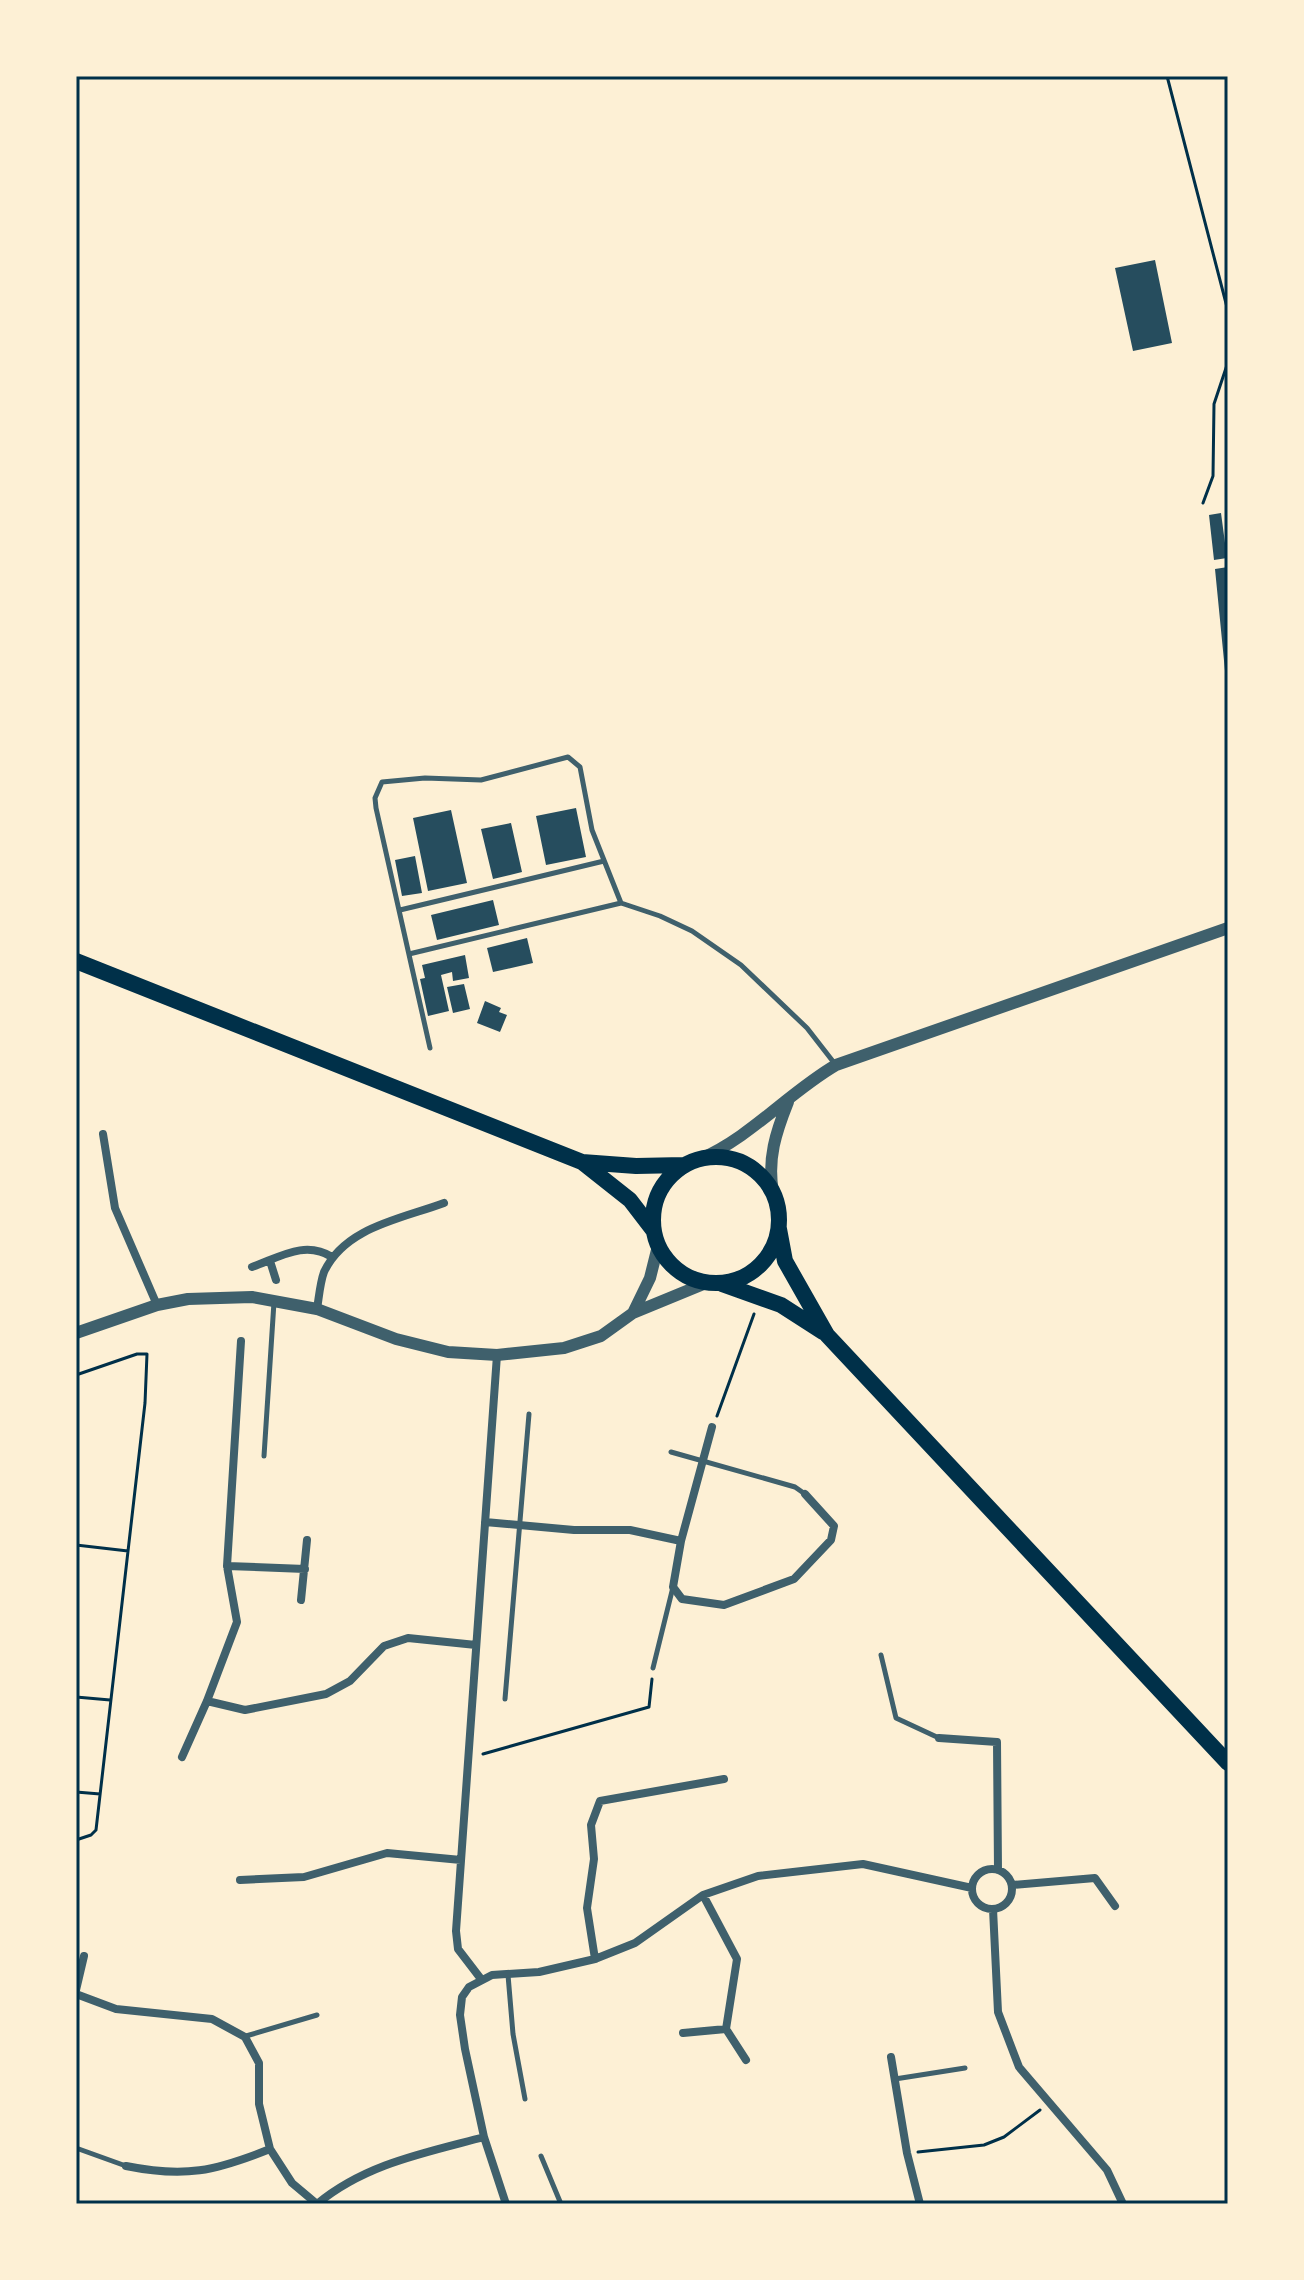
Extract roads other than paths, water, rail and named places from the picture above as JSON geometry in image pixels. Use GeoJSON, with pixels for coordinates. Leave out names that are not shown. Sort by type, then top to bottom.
{"type":"FeatureCollection","features":[{"type":"Feature","properties":{"kind":"highway"},"geometry":{"type":"LineString","coordinates":[[76,961],[582,1162],[630,1200],[656,1238],[666,1260],[677,1271],[781,1305],[827,1335]]}},
{"type":"Feature","properties":{"kind":"highway"},"geometry":{"type":"LineString","coordinates":[[582,1162],[657,1167],[717,1157],[734,1159],[750,1166],[763,1178],[773,1192],[779,1210],[785,1261],[827,1335],[1228,1763]]}},
{"type":"Feature","properties":{"kind":"highway"},"geometry":{"type":"LineString","coordinates":[[656,1238],[656,1200],[672,1174],[692,1162]]}},
{"type":"Feature","properties":{"kind":"highway"},"geometry":{"type":"LineString","coordinates":[[714,1284],[742,1278],[760,1266],[773,1249],[779,1229]]}},
{"type":"Feature","properties":{"kind":"street"},"geometry":{"type":"LineString","coordinates":[[692,1162],[727,1146],[836,1065],[1228,928]]}},
{"type":"Feature","properties":{"kind":"street"},"geometry":{"type":"LineString","coordinates":[[773,1192],[772,1153],[789,1099]]}},
{"type":"Feature","properties":{"kind":"street"},"geometry":{"type":"LineString","coordinates":[[103,1134],[115,1208],[157,1305]]}},
{"type":"Feature","properties":{"kind":"street"},"geometry":{"type":"LineString","coordinates":[[317,1309],[323,1276],[332,1257],[350,1239],[444,1203]]}},
{"type":"Feature","properties":{"kind":"street"},"geometry":{"type":"LineString","coordinates":[[633,1313],[650,1278],[656,1238]]}},
{"type":"Feature","properties":{"kind":"street"},"geometry":{"type":"LineString","coordinates":[[252,1267],[311,1248],[332,1257]]}},
{"type":"Feature","properties":{"kind":"street"},"geometry":{"type":"LineString","coordinates":[[270,1261],[276,1280]]}},
{"type":"Feature","properties":{"kind":"street"},"geometry":{"type":"LineString","coordinates":[[76,1333],[157,1305],[220,1297],[274,1300],[317,1309],[409,1343],[448,1352],[497,1355],[564,1348],[601,1336],[633,1313],[714,1284]]}},
{"type":"Feature","properties":{"kind":"street"},"geometry":{"type":"LineString","coordinates":[[182,1757],[237,1622],[227,1566],[241,1341]]}},
{"type":"Feature","properties":{"kind":"street"},"geometry":{"type":"LineString","coordinates":[[481,1979],[458,1949],[456,1931],[497,1355]]}},
{"type":"Feature","properties":{"kind":"street"},"geometry":{"type":"LineString","coordinates":[[712,1427],[681,1541],[673,1587],[682,1599],[724,1605],[794,1579],[831,1540],[834,1526],[805,1494]]}},
{"type":"Feature","properties":{"kind":"street"},"geometry":{"type":"LineString","coordinates":[[485,1522],[574,1530],[630,1530],[681,1541]]}},
{"type":"Feature","properties":{"kind":"street"},"geometry":{"type":"LineString","coordinates":[[301,1600],[307,1540]]}},
{"type":"Feature","properties":{"kind":"street"},"geometry":{"type":"LineString","coordinates":[[227,1566],[305,1569]]}},
{"type":"Feature","properties":{"kind":"street"},"geometry":{"type":"LineString","coordinates":[[207,1701],[245,1710],[326,1694],[350,1681],[384,1646],[408,1638],[476,1645]]}},
{"type":"Feature","properties":{"kind":"street"},"geometry":{"type":"LineString","coordinates":[[939,1738],[997,1742],[998,1870]]}},
{"type":"Feature","properties":{"kind":"street"},"geometry":{"type":"LineString","coordinates":[[595,1959],[587,1908],[594,1859],[591,1825],[600,1801],[724,1779]]}},
{"type":"Feature","properties":{"kind":"street"},"geometry":{"type":"LineString","coordinates":[[240,1880],[304,1877],[387,1853],[461,1860]]}},
{"type":"Feature","properties":{"kind":"street"},"geometry":{"type":"LineString","coordinates":[[506,2204],[484,2137],[465,2049],[460,2015],[462,1997],[469,1987],[492,1975],[539,1972],[595,1959],[635,1943],[703,1895],[758,1876],[863,1864],[972,1888]]}},
{"type":"Feature","properties":{"kind":"street"},"geometry":{"type":"LineString","coordinates":[[998,1870],[1009,1878],[1012,1892],[1005,1904],[993,1909],[980,1905],[972,1888],[978,1876],[983,1871],[998,1870]]}},
{"type":"Feature","properties":{"kind":"street"},"geometry":{"type":"LineString","coordinates":[[1012,1885],[1095,1878],[1115,1906]]}},
{"type":"Feature","properties":{"kind":"street"},"geometry":{"type":"LineString","coordinates":[[703,1895],[737,1959],[726,2029],[746,2060]]}},
{"type":"Feature","properties":{"kind":"street"},"geometry":{"type":"LineString","coordinates":[[993,1909],[998,2012],[1019,2067],[1107,2170],[1123,2204]]}},
{"type":"Feature","properties":{"kind":"street"},"geometry":{"type":"LineString","coordinates":[[84,1956],[76,1992],[116,2009],[212,2019],[245,2037],[259,2063],[259,2104],[270,2149],[292,2183],[317,2204],[357,2176],[383,2165],[484,2137]]}},
{"type":"Feature","properties":{"kind":"street"},"geometry":{"type":"LineString","coordinates":[[683,2033],[726,2029]]}},
{"type":"Feature","properties":{"kind":"street"},"geometry":{"type":"LineString","coordinates":[[891,2057],[907,2153],[920,2204]]}},
{"type":"Feature","properties":{"kind":"street"},"geometry":{"type":"LineString","coordinates":[[126,2166],[185,2174],[228,2165],[270,2149]]}},
{"type":"Feature","properties":{"kind":"lane"},"geometry":{"type":"LineString","coordinates":[[430,1048],[375,798],[382,782],[390,779],[481,780],[568,757],[580,767],[592,830],[621,903]]}},
{"type":"Feature","properties":{"kind":"lane"},"geometry":{"type":"LineString","coordinates":[[400,910],[604,861]]}},
{"type":"Feature","properties":{"kind":"lane"},"geometry":{"type":"LineString","coordinates":[[409,954],[621,903],[692,931],[741,965],[807,1028],[836,1065]]}},
{"type":"Feature","properties":{"kind":"lane"},"geometry":{"type":"LineString","coordinates":[[264,1456],[274,1300]]}},
{"type":"Feature","properties":{"kind":"lane"},"geometry":{"type":"LineString","coordinates":[[505,1699],[529,1414]]}},
{"type":"Feature","properties":{"kind":"lane"},"geometry":{"type":"LineString","coordinates":[[671,1452],[795,1487],[805,1494]]}},
{"type":"Feature","properties":{"kind":"lane"},"geometry":{"type":"LineString","coordinates":[[653,1668],[673,1587]]}},
{"type":"Feature","properties":{"kind":"lane"},"geometry":{"type":"LineString","coordinates":[[881,1655],[896,1718],[939,1738]]}},
{"type":"Feature","properties":{"kind":"lane"},"geometry":{"type":"LineString","coordinates":[[508,1974],[513,2034],[525,2099]]}},
{"type":"Feature","properties":{"kind":"lane"},"geometry":{"type":"LineString","coordinates":[[245,2037],[317,2015]]}},
{"type":"Feature","properties":{"kind":"lane"},"geometry":{"type":"LineString","coordinates":[[894,2079],[965,2068]]}},
{"type":"Feature","properties":{"kind":"lane"},"geometry":{"type":"LineString","coordinates":[[76,2148],[126,2166]]}},
{"type":"Feature","properties":{"kind":"lane"},"geometry":{"type":"LineString","coordinates":[[541,2156],[561,2204]]}}]}
